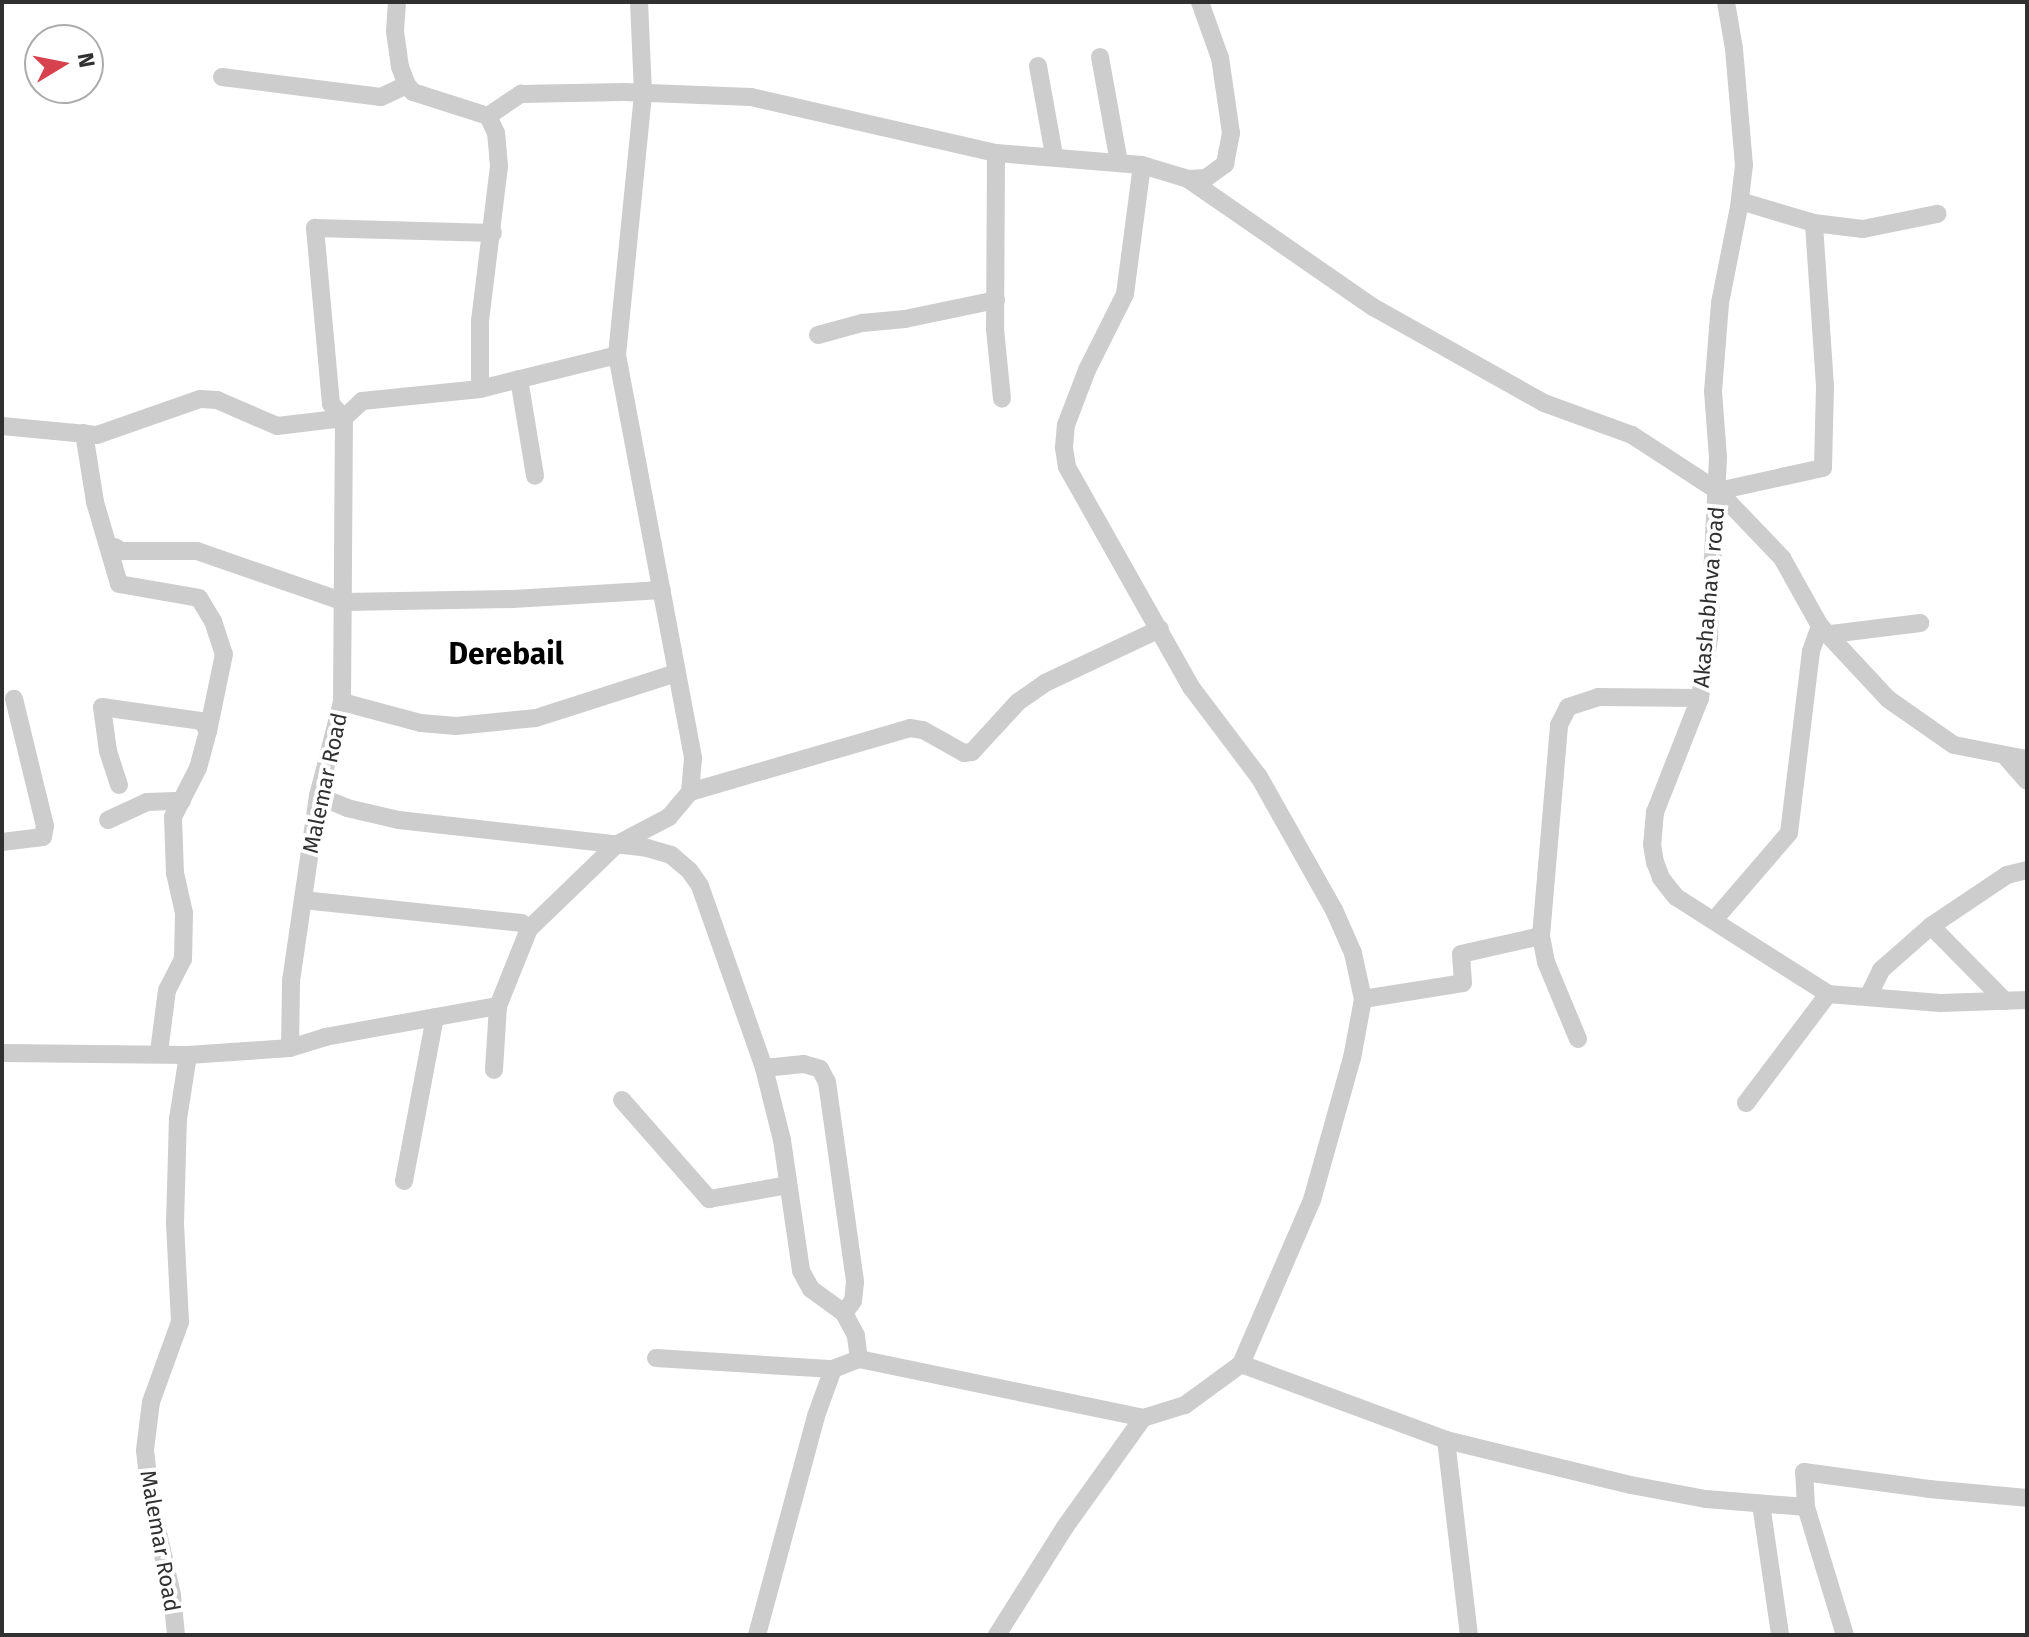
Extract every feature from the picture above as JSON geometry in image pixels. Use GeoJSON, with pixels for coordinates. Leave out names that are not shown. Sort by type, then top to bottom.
{"type":"FeatureCollection","features":[{"type":"Feature","properties":{"kind":"street"},"geometry":{"type":"LineString","coordinates":[[397,2],[395,31],[400,67],[407,85],[413,92],[488,116],[496,133],[499,166],[480,321],[480,389]]}},
{"type":"Feature","properties":{"kind":"street"},"geometry":{"type":"LineString","coordinates":[[639,2],[643,93],[617,355],[693,758],[690,792]]}},
{"type":"Feature","properties":{"kind":"street"},"geometry":{"type":"LineString","coordinates":[[1188,179],[1215,175],[1225,164],[1231,133],[1220,58],[1200,2]]}},
{"type":"Feature","properties":{"kind":"street","name":"Akashabhava road"},"geometry":{"type":"LineString","coordinates":[[1726,2],[1734,49],[1744,165],[1720,303],[1713,391],[1718,491],[1709,638],[1700,698],[1655,812],[1652,844],[1661,878],[1668,890],[1828,994],[1941,1003],[2027,1000]]}},
{"type":"Feature","properties":{"kind":"street"},"geometry":{"type":"LineString","coordinates":[[1100,57],[1119,163]]}},
{"type":"Feature","properties":{"kind":"street"},"geometry":{"type":"LineString","coordinates":[[1038,66],[1054,155]]}},
{"type":"Feature","properties":{"kind":"street"},"geometry":{"type":"LineString","coordinates":[[222,77],[381,97],[407,85]]}},
{"type":"Feature","properties":{"kind":"street"},"geometry":{"type":"LineString","coordinates":[[488,116],[521,94],[643,93],[751,97],[996,153],[1054,155],[1142,165],[1188,179],[1373,307],[1544,403],[1632,435],[1718,491],[1782,558],[1825,630],[1888,699],[1954,745],[2007,758],[2027,759]]}},
{"type":"Feature","properties":{"kind":"street"},"geometry":{"type":"LineString","coordinates":[[996,153],[996,300],[1002,399]]}},
{"type":"Feature","properties":{"kind":"street"},"geometry":{"type":"LineString","coordinates":[[656,1358],[833,1369],[859,1359],[1015,1394],[1143,1418],[1185,1405],[1241,1364],[1312,1200],[1352,1058],[1363,999],[1353,953],[1334,910],[1259,777],[1191,687],[1067,467],[1064,447],[1066,425],[1087,370],[1125,294],[1142,165]]}},
{"type":"Feature","properties":{"kind":"street"},"geometry":{"type":"LineString","coordinates":[[1740,201],[1814,223],[1863,229],[1937,214]]}},
{"type":"Feature","properties":{"kind":"street"},"geometry":{"type":"LineString","coordinates":[[1718,491],[1823,468],[1825,386],[1814,223]]}},
{"type":"Feature","properties":{"kind":"street"},"geometry":{"type":"LineString","coordinates":[[344,418],[331,404],[315,228],[493,233]]}},
{"type":"Feature","properties":{"kind":"street"},"geometry":{"type":"LineString","coordinates":[[818,335],[862,323],[905,319],[996,300]]}},
{"type":"Feature","properties":{"kind":"street"},"geometry":{"type":"LineString","coordinates":[[2,426],[97,435],[200,399],[217,400],[277,426],[344,418],[362,401],[480,389],[617,355]]}},
{"type":"Feature","properties":{"kind":"street"},"geometry":{"type":"LineString","coordinates":[[519,379],[535,476]]}},
{"type":"Feature","properties":{"kind":"street","name":"Malemar Road"},"geometry":{"type":"LineString","coordinates":[[290,1048],[291,981],[318,796],[342,702],[344,418]]}},
{"type":"Feature","properties":{"kind":"street"},"geometry":{"type":"LineString","coordinates":[[84,433],[95,502],[119,584],[199,598],[213,621],[224,654],[198,768],[173,817],[173,844],[184,913],[183,959],[167,990],[159,1052]]}},
{"type":"Feature","properties":{"kind":"street"},"geometry":{"type":"LineString","coordinates":[[115,547],[121,551],[197,551],[344,602],[513,599],[662,590]]}},
{"type":"Feature","properties":{"kind":"street"},"geometry":{"type":"LineString","coordinates":[[1825,630],[1920,623]]}},
{"type":"Feature","properties":{"kind":"street"},"geometry":{"type":"LineString","coordinates":[[494,1070],[498,1006],[529,929],[616,845],[669,817],[690,792],[910,728],[923,730],[964,753],[972,752],[1018,702],[1045,683],[1160,629]]}},
{"type":"Feature","properties":{"kind":"street"},"geometry":{"type":"LineString","coordinates":[[1715,919],[1789,833],[1811,651],[1825,630]]}},
{"type":"Feature","properties":{"kind":"street"},"geometry":{"type":"LineString","coordinates":[[342,702],[421,723],[456,726],[536,718],[676,673]]}},
{"type":"Feature","properties":{"kind":"street"},"geometry":{"type":"LineString","coordinates":[[1578,1039],[1546,962],[1541,936],[1551,790],[1559,725],[1568,707],[1598,697],[1700,698]]}},
{"type":"Feature","properties":{"kind":"street"},"geometry":{"type":"LineString","coordinates":[[2,842],[43,837],[45,826],[14,699]]}},
{"type":"Feature","properties":{"kind":"street"},"geometry":{"type":"LineString","coordinates":[[119,785],[108,751],[102,707],[171,714],[202,721],[208,731]]}},
{"type":"Feature","properties":{"kind":"street"},"geometry":{"type":"LineString","coordinates":[[2007,758],[2027,781]]}},
{"type":"Feature","properties":{"kind":"street"},"geometry":{"type":"LineString","coordinates":[[318,796],[347,808],[399,820],[616,845],[671,855],[694,878],[764,1068],[782,1140],[801,1271],[811,1289],[844,1313],[856,1336],[859,1359]]}},
{"type":"Feature","properties":{"kind":"street"},"geometry":{"type":"LineString","coordinates":[[108,820],[147,802],[182,801]]}},
{"type":"Feature","properties":{"kind":"street"},"geometry":{"type":"LineString","coordinates":[[1868,997],[1881,970],[1931,926],[2007,875],[2027,870]]}},
{"type":"Feature","properties":{"kind":"street"},"geometry":{"type":"LineString","coordinates":[[303,900],[522,923]]}},
{"type":"Feature","properties":{"kind":"street"},"geometry":{"type":"LineString","coordinates":[[1931,926],[2005,1001]]}},
{"type":"Feature","properties":{"kind":"street"},"geometry":{"type":"LineString","coordinates":[[1363,999],[1463,983],[1461,954],[1541,936]]}},
{"type":"Feature","properties":{"kind":"street"},"geometry":{"type":"LineString","coordinates":[[1746,1103],[1828,994]]}},
{"type":"Feature","properties":{"kind":"street"},"geometry":{"type":"LineString","coordinates":[[2,1053],[159,1052],[188,1055],[290,1048],[325,1037],[498,1006]]}},
{"type":"Feature","properties":{"kind":"street"},"geometry":{"type":"LineString","coordinates":[[404,1181],[435,1017]]}},
{"type":"Feature","properties":{"kind":"street","name":"Malemar Road"},"geometry":{"type":"LineString","coordinates":[[176,1635],[172,1595],[151,1502],[145,1450],[151,1402],[180,1322],[175,1224],[178,1119],[188,1055]]}},
{"type":"Feature","properties":{"kind":"street"},"geometry":{"type":"LineString","coordinates":[[764,1068],[804,1064],[820,1069],[827,1082],[855,1282],[853,1301],[844,1313]]}},
{"type":"Feature","properties":{"kind":"street"},"geometry":{"type":"LineString","coordinates":[[622,1100],[709,1199],[788,1185]]}},
{"type":"Feature","properties":{"kind":"street"},"geometry":{"type":"LineString","coordinates":[[1241,1364],[1446,1440],[1631,1485],[1706,1499],[1806,1507]]}},
{"type":"Feature","properties":{"kind":"street"},"geometry":{"type":"LineString","coordinates":[[757,1635],[816,1416],[833,1369]]}},
{"type":"Feature","properties":{"kind":"street"},"geometry":{"type":"LineString","coordinates":[[997,1635],[1065,1527],[1143,1418]]}},
{"type":"Feature","properties":{"kind":"street"},"geometry":{"type":"LineString","coordinates":[[1446,1440],[1469,1635]]}},
{"type":"Feature","properties":{"kind":"street"},"geometry":{"type":"LineString","coordinates":[[1845,1635],[1806,1507],[1804,1472],[1929,1489],[2027,1498]]}},
{"type":"Feature","properties":{"kind":"street"},"geometry":{"type":"LineString","coordinates":[[1761,1504],[1780,1635]]}},
{"type":"Feature","properties":{"kind":"district","name":"Derebail"},"geometry":{"type":"Point","coordinates":[506,654]}}]}
